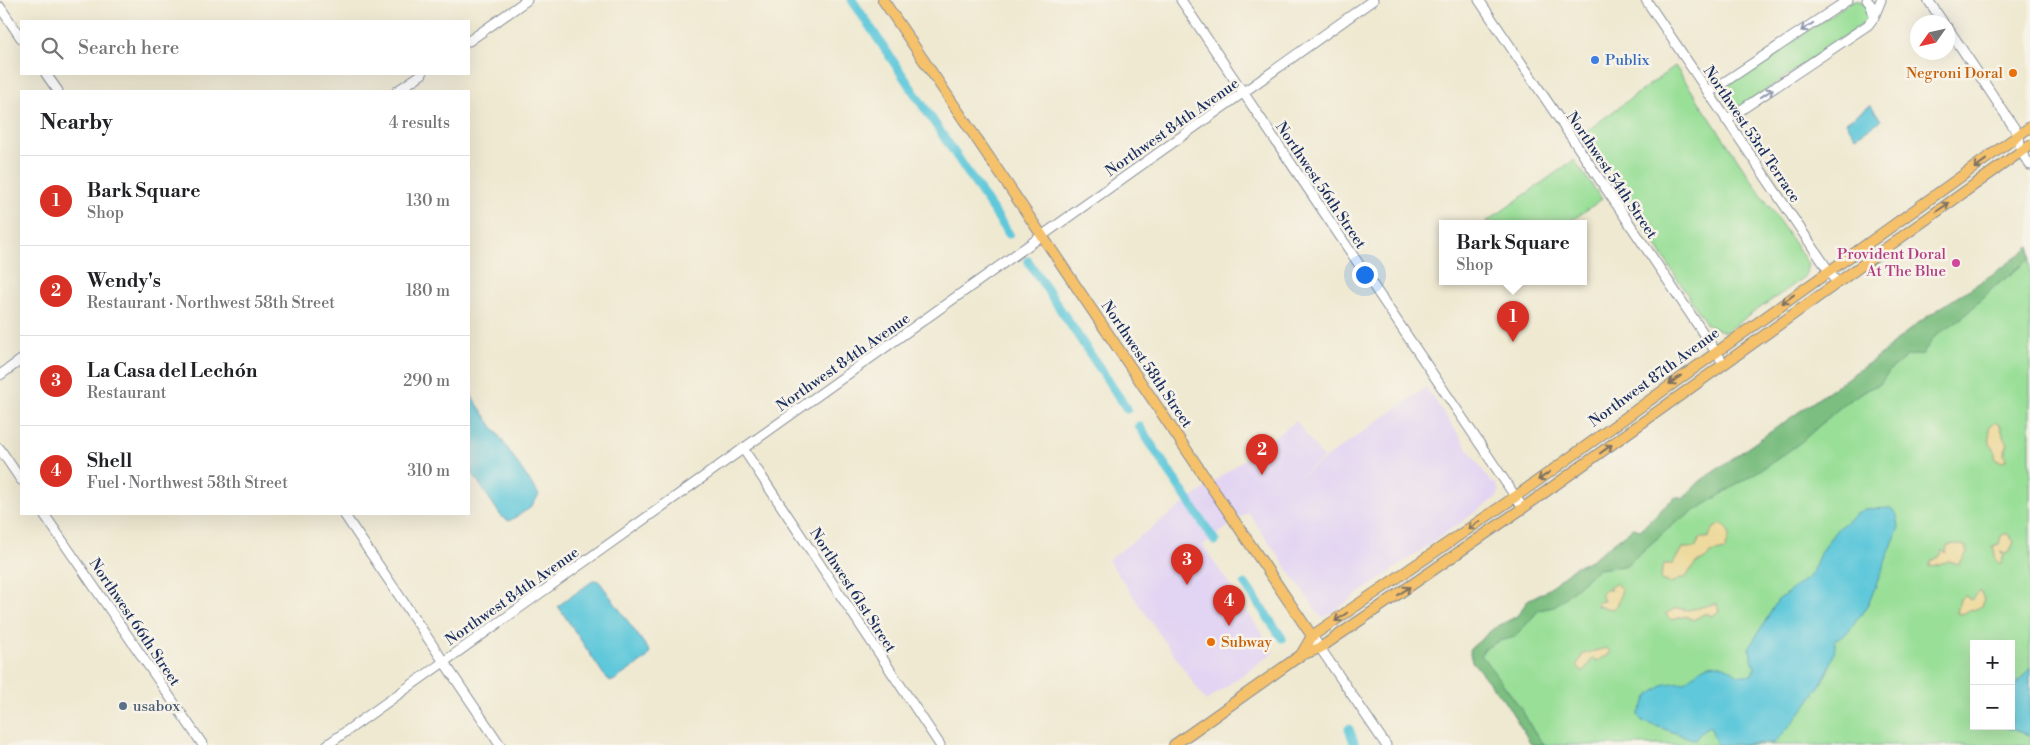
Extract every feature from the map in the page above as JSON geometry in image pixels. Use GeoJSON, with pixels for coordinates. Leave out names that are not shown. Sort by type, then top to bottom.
{"type":"FeatureCollection","features":[{"type":"Feature","properties":{"kind":"main road","name":"Northwest 58th Street"},"geometry":{"type":"LineString","coordinates":[[883,0],[1312,636]]}},
{"type":"Feature","properties":{"kind":"main road","name":"Northwest 87th Avenue"},"geometry":{"type":"LineString","coordinates":[[1301,655],[1312,636],[1515,497],[1715,351],[2030,127]]}},
{"type":"Feature","properties":{"kind":"main road","name":"Northwest 87th Avenue"},"geometry":{"type":"LineString","coordinates":[[1174,745],[1301,655],[1320,648],[1524,508],[2030,146]]}},
{"type":"Feature","properties":{"kind":"street"},"geometry":{"type":"LineString","coordinates":[[470,40],[527,0]]}},
{"type":"Feature","properties":{"kind":"street","name":"Northwest 56th Street"},"geometry":{"type":"LineString","coordinates":[[1181,0],[1524,508]]}},
{"type":"Feature","properties":{"kind":"street","name":"Northwest 84th Avenue"},"geometry":{"type":"LineString","coordinates":[[327,745],[744,450],[1373,0]]}},
{"type":"Feature","properties":{"kind":"street","name":"Northwest 54th Street"},"geometry":{"type":"LineString","coordinates":[[1479,0],[1724,364]]}},
{"type":"Feature","properties":{"kind":"street","name":"Northwest 53rd Terrace"},"geometry":{"type":"LineString","coordinates":[[1646,0],[1837,283]]}},
{"type":"Feature","properties":{"kind":"street"},"geometry":{"type":"LineString","coordinates":[[1708,93],[1848,0]]}},
{"type":"Feature","properties":{"kind":"street"},"geometry":{"type":"LineString","coordinates":[[1867,0],[1871,5],[1874,17]]}},
{"type":"Feature","properties":{"kind":"street"},"geometry":{"type":"LineString","coordinates":[[1726,120],[1868,25],[1874,17],[1881,0]]}},
{"type":"Feature","properties":{"kind":"street"},"geometry":{"type":"LineString","coordinates":[[1928,0],[1938,15]]}},
{"type":"Feature","properties":{"kind":"street"},"geometry":{"type":"LineString","coordinates":[[0,7],[20,37]]}},
{"type":"Feature","properties":{"kind":"street"},"geometry":{"type":"LineString","coordinates":[[1955,39],[2019,135],[2021,152],[2030,165]]}},
{"type":"Feature","properties":{"kind":"street"},"geometry":{"type":"LineString","coordinates":[[47,75],[57,90]]}},
{"type":"Feature","properties":{"kind":"street"},"geometry":{"type":"LineString","coordinates":[[398,90],[420,75]]}},
{"type":"Feature","properties":{"kind":"street"},"geometry":{"type":"LineString","coordinates":[[2019,135],[2030,141]]}},
{"type":"Feature","properties":{"kind":"street"},"geometry":{"type":"LineString","coordinates":[[0,375],[20,361]]}},
{"type":"Feature","properties":{"kind":"street"},"geometry":{"type":"LineString","coordinates":[[0,449],[20,479]]}},
{"type":"Feature","properties":{"kind":"street","name":"Northwest 61st Street"},"geometry":{"type":"LineString","coordinates":[[744,450],[940,745]]}},
{"type":"Feature","properties":{"kind":"street","name":"Northwest 66th Street"},"geometry":{"type":"LineString","coordinates":[[45,515],[203,745]]}},
{"type":"Feature","properties":{"kind":"street"},"geometry":{"type":"LineString","coordinates":[[345,515],[500,745]]}},
{"type":"Feature","properties":{"kind":"street","name":"Northwest 58th Street"},"geometry":{"type":"LineString","coordinates":[[1312,636],[1386,745]]}},
{"type":"Feature","properties":{"kind":"shaded area"},"geometry":{"type":"Polygon","coordinates":[[[1426,387],[1490,481],[1496,484],[1499,492],[1497,497],[1324,618],[1320,616],[1248,512],[1203,545],[1274,652],[1206,701],[1108,560],[1296,421],[1323,458],[1295,480],[1426,387]]]}},
{"type":"Feature","properties":{"kind":"green space"},"geometry":{"type":"Polygon","coordinates":[[[1857,0],[1866,4],[1870,16],[1869,20],[1738,109],[1724,88],[1852,1],[1857,0]]]}},
{"type":"Feature","properties":{"kind":"green space"},"geometry":{"type":"Polygon","coordinates":[[[1675,66],[1808,264],[1805,277],[1725,332],[1707,325],[1584,133],[1675,66]]]}},
{"type":"Feature","properties":{"kind":"green space"},"geometry":{"type":"Polygon","coordinates":[[[1574,160],[1602,199],[1572,220],[1489,220],[1574,160]]]}},
{"type":"Feature","properties":{"kind":"green space"},"geometry":{"type":"Polygon","coordinates":[[[2030,246],[2030,745],[1532,745],[1508,706],[1472,661],[1469,650],[1493,629],[1517,616],[1529,599],[1543,593],[1573,568],[1591,560],[1633,528],[1640,530],[1676,497],[1683,499],[1699,482],[1879,356],[1921,321],[1996,272],[2030,246]]]}},
{"type":"Feature","properties":{"kind":"green space"},"geometry":{"type":"Polygon","coordinates":[[[2030,246],[2030,259],[1993,288],[1963,317],[1934,337],[1923,354],[1907,356],[1889,371],[1880,384],[1866,390],[1844,404],[1801,442],[1776,460],[1674,524],[1625,566],[1598,569],[1554,607],[1539,610],[1515,637],[1499,641],[1484,649],[1481,655],[1521,708],[1534,732],[1544,745],[1532,745],[1508,706],[1472,661],[1469,650],[1493,629],[1517,616],[1529,599],[1543,593],[1573,568],[1591,560],[1633,528],[1640,530],[1676,497],[1683,499],[1699,482],[1879,356],[1921,321],[1996,272],[2030,246]]]}},
{"type":"Feature","properties":{"kind":"sand"},"geometry":{"type":"Polygon","coordinates":[[[1995,422],[2000,425],[2004,438],[2008,443],[2004,454],[2006,460],[2003,462],[1996,460],[1994,449],[1990,444],[1989,427],[1995,422]]]}},
{"type":"Feature","properties":{"kind":"sand"},"geometry":{"type":"Polygon","coordinates":[[[1720,524],[1727,528],[1729,534],[1725,550],[1711,553],[1705,559],[1695,564],[1685,578],[1680,578],[1671,584],[1661,580],[1664,564],[1673,564],[1682,548],[1695,548],[1700,538],[1708,538],[1713,529],[1720,524]]]}},
{"type":"Feature","properties":{"kind":"sand"},"geometry":{"type":"Polygon","coordinates":[[[2008,534],[2014,542],[2009,553],[2000,552],[2004,556],[2000,564],[1996,560],[1993,546],[1999,544],[2001,536],[2008,534]]]}},
{"type":"Feature","properties":{"kind":"sand"},"geometry":{"type":"Polygon","coordinates":[[[1954,544],[1965,546],[1967,553],[1959,564],[1949,561],[1929,567],[1931,561],[1941,555],[1942,550],[1946,553],[1947,546],[1954,544]]]}},
{"type":"Feature","properties":{"kind":"sand"},"geometry":{"type":"Polygon","coordinates":[[[1615,583],[1622,589],[1618,604],[1612,609],[1597,606],[1598,602],[1604,601],[1601,595],[1603,590],[1611,590],[1609,587],[1615,583]]]}},
{"type":"Feature","properties":{"kind":"sand"},"geometry":{"type":"Polygon","coordinates":[[[1980,591],[1984,599],[1981,606],[1961,614],[1957,613],[1960,599],[1965,596],[1972,600],[1980,591]]]}},
{"type":"Feature","properties":{"kind":"sand"},"geometry":{"type":"Polygon","coordinates":[[[1717,604],[1719,611],[1712,616],[1706,613],[1693,620],[1686,616],[1672,620],[1665,614],[1676,608],[1689,610],[1717,604]]]}},
{"type":"Feature","properties":{"kind":"sand"},"geometry":{"type":"Polygon","coordinates":[[[1606,648],[1610,651],[1609,655],[1596,661],[1593,658],[1583,672],[1577,665],[1583,654],[1606,648]]]}},
{"type":"Feature","properties":{"kind":"water"},"geometry":{"type":"Polygon","coordinates":[[[1871,105],[1881,120],[1856,137],[1846,122],[1871,105]]]}},
{"type":"Feature","properties":{"kind":"water"},"geometry":{"type":"Polygon","coordinates":[[[470,393],[539,495],[530,508],[509,521],[501,516],[470,470],[470,393]]]}},
{"type":"Feature","properties":{"kind":"water"},"geometry":{"type":"Polygon","coordinates":[[[1891,508],[1897,515],[1899,527],[1868,605],[1849,631],[1835,640],[1834,653],[1823,681],[1793,722],[1774,743],[1717,745],[1710,726],[1704,729],[1695,740],[1642,721],[1638,715],[1648,696],[1665,684],[1685,682],[1704,667],[1716,664],[1722,665],[1738,675],[1751,675],[1755,668],[1749,648],[1778,600],[1811,575],[1821,551],[1838,528],[1864,509],[1891,508]]]}},
{"type":"Feature","properties":{"kind":"water"},"geometry":{"type":"Polygon","coordinates":[[[594,580],[599,581],[650,652],[646,659],[613,681],[610,681],[604,675],[558,606],[594,580]]]}},
{"type":"Feature","properties":{"kind":"water"},"geometry":{"type":"Polygon","coordinates":[[[2030,668],[2030,735],[2013,730],[2015,730],[2015,686],[2030,668]]]}},
{"type":"Feature","properties":{"kind":"waterway"},"geometry":{"type":"LineString","coordinates":[[852,0],[1009,234]]}},
{"type":"Feature","properties":{"kind":"waterway"},"geometry":{"type":"LineString","coordinates":[[1028,261],[1127,409]]}},
{"type":"Feature","properties":{"kind":"waterway"},"geometry":{"type":"LineString","coordinates":[[1139,426],[1215,541]]}},
{"type":"Feature","properties":{"kind":"waterway"},"geometry":{"type":"LineString","coordinates":[[1245,584],[1282,638]]}},
{"type":"Feature","properties":{"kind":"waterway"},"geometry":{"type":"LineString","coordinates":[[1349,729],[1355,745]]}},
{"type":"Feature","properties":{"kind":"place","name":"Publix"},"geometry":{"type":"Point","coordinates":[1595,60]}},
{"type":"Feature","properties":{"kind":"place","name":"Negroni Doral"},"geometry":{"type":"Point","coordinates":[2013,73]}},
{"type":"Feature","properties":{"kind":"place","name":"Provident Doral At The Blue"},"geometry":{"type":"Point","coordinates":[1956,263]}},
{"type":"Feature","properties":{"kind":"place","name":"Bark Square"},"geometry":{"type":"Point","coordinates":[1513,342]}},
{"type":"Feature","properties":{"kind":"place","name":"Wendy's"},"geometry":{"type":"Point","coordinates":[1262,475]}},
{"type":"Feature","properties":{"kind":"place","name":"La Casa del Lechón"},"geometry":{"type":"Point","coordinates":[1187,585]}},
{"type":"Feature","properties":{"kind":"place","name":"Shell"},"geometry":{"type":"Point","coordinates":[1229,626]}},
{"type":"Feature","properties":{"kind":"place","name":"Subway"},"geometry":{"type":"Point","coordinates":[1211,642]}},
{"type":"Feature","properties":{"kind":"place","name":"usabox"},"geometry":{"type":"Point","coordinates":[123,706]}}]}
